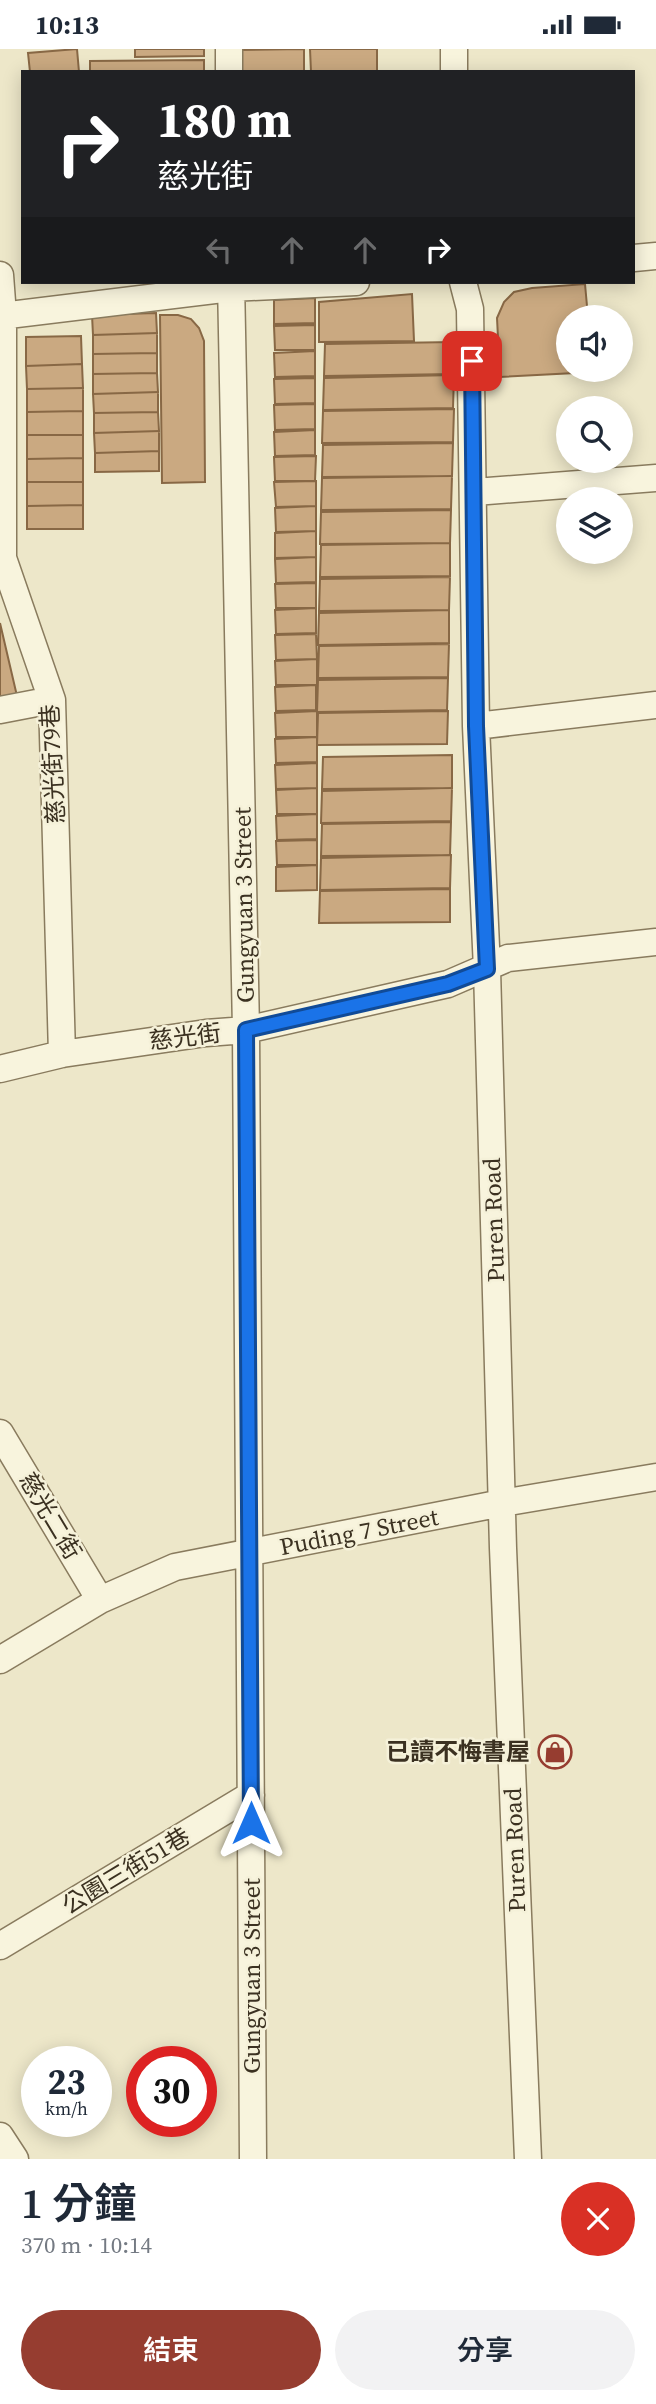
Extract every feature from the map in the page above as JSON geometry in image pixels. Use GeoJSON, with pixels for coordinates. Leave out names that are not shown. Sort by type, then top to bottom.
{"type":"FeatureCollection","features":[{"type":"Feature","properties":{"kind":"street"},"geometry":{"type":"LineString","coordinates":[[229,49],[229,70]]}},
{"type":"Feature","properties":{"kind":"street"},"geometry":{"type":"LineString","coordinates":[[453,49],[454,70]]}},
{"type":"Feature","properties":{"kind":"street"},"geometry":{"type":"LineString","coordinates":[[635,258],[656,256]]}},
{"type":"Feature","properties":{"kind":"street","name":"慈光街79巷"},"geometry":{"type":"LineString","coordinates":[[0,275],[3,558],[52,700],[62,1054]]}},
{"type":"Feature","properties":{"kind":"street"},"geometry":{"type":"LineString","coordinates":[[1,315],[231,285],[273,284]]}},
{"type":"Feature","properties":{"kind":"street","name":"Puren Road"},"geometry":{"type":"LineString","coordinates":[[464,284],[470,309],[475,492],[476,726],[487,969],[502,1503],[528,2159]]}},
{"type":"Feature","properties":{"kind":"street","name":"Gungyuan 3 Street"},"geometry":{"type":"LineString","coordinates":[[231,285],[246,1030],[253,2159]]}},
{"type":"Feature","properties":{"kind":"street"},"geometry":{"type":"LineString","coordinates":[[475,492],[656,478]]}},
{"type":"Feature","properties":{"kind":"street"},"geometry":{"type":"LineString","coordinates":[[0,710],[52,700]]}},
{"type":"Feature","properties":{"kind":"street"},"geometry":{"type":"LineString","coordinates":[[476,726],[656,705]]}},
{"type":"Feature","properties":{"kind":"street","name":"慈光街"},"geometry":{"type":"LineString","coordinates":[[0,1069],[62,1054],[206,1033],[246,1030],[448,984],[508,958],[656,942]]}},
{"type":"Feature","properties":{"kind":"street","name":"慈光二街"},"geometry":{"type":"LineString","coordinates":[[0,1433],[100,1599]]}},
{"type":"Feature","properties":{"kind":"street","name":"Puding 7 Street"},"geometry":{"type":"LineString","coordinates":[[0,1660],[100,1599],[175,1567],[502,1503],[656,1477]]}},
{"type":"Feature","properties":{"kind":"street","name":"公園三街51巷"},"geometry":{"type":"LineString","coordinates":[[0,1946],[251,1795]]}},
{"type":"Feature","properties":{"kind":"street"},"geometry":{"type":"LineString","coordinates":[[0,2136],[15,2159]]}},
{"type":"Feature","properties":{"kind":"building"},"geometry":{"type":"Polygon","coordinates":[[[77,49],[79,70],[30,70],[28,53],[77,49]]]}},
{"type":"Feature","properties":{"kind":"building"},"geometry":{"type":"Polygon","coordinates":[[[135,49],[204,49],[204,56],[135,57],[135,49]]]}},
{"type":"Feature","properties":{"kind":"building"},"geometry":{"type":"Polygon","coordinates":[[[304,49],[304,70],[239,70],[238,50],[304,49]]]}},
{"type":"Feature","properties":{"kind":"building"},"geometry":{"type":"Polygon","coordinates":[[[310,49],[377,49],[377,70],[311,70],[310,49]]]}},
{"type":"Feature","properties":{"kind":"building"},"geometry":{"type":"Polygon","coordinates":[[[204,60],[204,70],[90,70],[90,61],[204,60]]]}},
{"type":"Feature","properties":{"kind":"building"},"geometry":{"type":"Polygon","coordinates":[[[585,284],[587,305],[556,305],[556,374],[500,377],[497,318],[504,302],[514,292],[585,284]]]}},
{"type":"Feature","properties":{"kind":"building"},"geometry":{"type":"Polygon","coordinates":[[[412,294],[414,341],[319,342],[319,302],[412,294]]]}},
{"type":"Feature","properties":{"kind":"building"},"geometry":{"type":"Polygon","coordinates":[[[315,298],[315,323],[274,324],[274,300],[315,298]]]}},
{"type":"Feature","properties":{"kind":"building"},"geometry":{"type":"Polygon","coordinates":[[[156,313],[157,333],[93,335],[92,315],[156,313]]]}},
{"type":"Feature","properties":{"kind":"building"},"geometry":{"type":"Polygon","coordinates":[[[160,315],[178,315],[191,319],[199,328],[204,341],[205,482],[162,483],[160,315]]]}},
{"type":"Feature","properties":{"kind":"building"},"geometry":{"type":"Polygon","coordinates":[[[315,325],[315,350],[275,350],[274,326],[315,325]]]}},
{"type":"Feature","properties":{"kind":"building"},"geometry":{"type":"Polygon","coordinates":[[[157,333],[157,353],[93,354],[93,335],[157,333]]]}},
{"type":"Feature","properties":{"kind":"building"},"geometry":{"type":"Polygon","coordinates":[[[81,336],[82,364],[26,366],[26,337],[81,336]]]}},
{"type":"Feature","properties":{"kind":"building"},"geometry":{"type":"Polygon","coordinates":[[[455,342],[454,374],[324,376],[325,344],[455,342]]]}},
{"type":"Feature","properties":{"kind":"building"},"geometry":{"type":"Polygon","coordinates":[[[315,351],[315,376],[275,377],[274,353],[315,351]]]}},
{"type":"Feature","properties":{"kind":"building"},"geometry":{"type":"Polygon","coordinates":[[[157,353],[157,373],[93,374],[93,354],[157,353]]]}},
{"type":"Feature","properties":{"kind":"building"},"geometry":{"type":"Polygon","coordinates":[[[82,364],[83,388],[27,389],[26,366],[82,364]]]}},
{"type":"Feature","properties":{"kind":"building"},"geometry":{"type":"Polygon","coordinates":[[[157,373],[158,392],[93,394],[93,374],[157,373]]]}},
{"type":"Feature","properties":{"kind":"building"},"geometry":{"type":"Polygon","coordinates":[[[454,375],[453,408],[323,410],[324,378],[454,375]]]}},
{"type":"Feature","properties":{"kind":"building"},"geometry":{"type":"Polygon","coordinates":[[[315,378],[315,403],[275,404],[274,379],[315,378]]]}},
{"type":"Feature","properties":{"kind":"building"},"geometry":{"type":"Polygon","coordinates":[[[83,388],[83,411],[27,412],[27,389],[83,388]]]}},
{"type":"Feature","properties":{"kind":"building"},"geometry":{"type":"Polygon","coordinates":[[[158,392],[158,412],[94,413],[93,394],[158,392]]]}},
{"type":"Feature","properties":{"kind":"building"},"geometry":{"type":"Polygon","coordinates":[[[315,404],[315,429],[275,430],[274,405],[315,404]]]}},
{"type":"Feature","properties":{"kind":"building"},"geometry":{"type":"Polygon","coordinates":[[[454,409],[453,442],[322,443],[323,411],[454,409]]]}},
{"type":"Feature","properties":{"kind":"building"},"geometry":{"type":"Polygon","coordinates":[[[83,411],[83,435],[27,435],[27,412],[83,411]]]}},
{"type":"Feature","properties":{"kind":"building"},"geometry":{"type":"Polygon","coordinates":[[[158,412],[159,431],[94,433],[94,413],[158,412]]]}},
{"type":"Feature","properties":{"kind":"building"},"geometry":{"type":"Polygon","coordinates":[[[315,430],[315,455],[275,456],[274,432],[315,430]]]}},
{"type":"Feature","properties":{"kind":"building"},"geometry":{"type":"Polygon","coordinates":[[[159,431],[159,451],[95,453],[94,433],[159,431]]]}},
{"type":"Feature","properties":{"kind":"building"},"geometry":{"type":"Polygon","coordinates":[[[27,435],[83,435],[83,458],[27,459],[27,435]]]}},
{"type":"Feature","properties":{"kind":"building"},"geometry":{"type":"Polygon","coordinates":[[[453,443],[452,476],[322,477],[323,445],[453,443]]]}},
{"type":"Feature","properties":{"kind":"building"},"geometry":{"type":"Polygon","coordinates":[[[159,451],[159,471],[95,472],[95,453],[159,451]]]}},
{"type":"Feature","properties":{"kind":"building"},"geometry":{"type":"Polygon","coordinates":[[[316,456],[315,481],[275,481],[274,457],[316,456]]]}},
{"type":"Feature","properties":{"kind":"building"},"geometry":{"type":"Polygon","coordinates":[[[83,458],[83,482],[27,482],[27,459],[83,458]]]}},
{"type":"Feature","properties":{"kind":"building"},"geometry":{"type":"Polygon","coordinates":[[[452,476],[451,509],[321,510],[322,478],[452,476]]]}},
{"type":"Feature","properties":{"kind":"building"},"geometry":{"type":"Polygon","coordinates":[[[316,481],[316,506],[276,507],[274,482],[316,481]]]}},
{"type":"Feature","properties":{"kind":"building"},"geometry":{"type":"Polygon","coordinates":[[[27,482],[83,482],[83,505],[27,506],[27,482]]]}},
{"type":"Feature","properties":{"kind":"building"},"geometry":{"type":"Polygon","coordinates":[[[83,505],[83,529],[27,529],[27,506],[83,505]]]}},
{"type":"Feature","properties":{"kind":"building"},"geometry":{"type":"Polygon","coordinates":[[[316,506],[316,531],[276,532],[275,508],[316,506]]]}},
{"type":"Feature","properties":{"kind":"building"},"geometry":{"type":"Polygon","coordinates":[[[451,510],[450,543],[320,544],[321,512],[451,510]]]}},
{"type":"Feature","properties":{"kind":"building"},"geometry":{"type":"Polygon","coordinates":[[[316,531],[316,557],[275,558],[275,533],[316,531]]]}},
{"type":"Feature","properties":{"kind":"building"},"geometry":{"type":"Polygon","coordinates":[[[450,543],[450,576],[320,577],[321,545],[450,543]]]}},
{"type":"Feature","properties":{"kind":"building"},"geometry":{"type":"Polygon","coordinates":[[[316,557],[316,582],[276,583],[275,559],[316,557]]]}},
{"type":"Feature","properties":{"kind":"building"},"geometry":{"type":"Polygon","coordinates":[[[450,577],[449,610],[319,611],[320,579],[450,577]]]}},
{"type":"Feature","properties":{"kind":"building"},"geometry":{"type":"Polygon","coordinates":[[[316,583],[316,608],[276,608],[275,584],[316,583]]]}},
{"type":"Feature","properties":{"kind":"building"},"geometry":{"type":"Polygon","coordinates":[[[316,608],[316,633],[276,634],[275,610],[316,608]]]}},
{"type":"Feature","properties":{"kind":"building"},"geometry":{"type":"Polygon","coordinates":[[[449,610],[449,643],[318,645],[319,613],[449,610]]]}},
{"type":"Feature","properties":{"kind":"building"},"geometry":{"type":"Polygon","coordinates":[[[0,623],[17,696],[0,700],[0,623]]]}},
{"type":"Feature","properties":{"kind":"building"},"geometry":{"type":"Polygon","coordinates":[[[316,634],[317,659],[276,660],[275,635],[316,634]]]}},
{"type":"Feature","properties":{"kind":"building"},"geometry":{"type":"Polygon","coordinates":[[[449,644],[448,677],[318,678],[319,646],[449,644]]]}},
{"type":"Feature","properties":{"kind":"building"},"geometry":{"type":"Polygon","coordinates":[[[317,659],[317,685],[276,685],[275,661],[317,659]]]}},
{"type":"Feature","properties":{"kind":"building"},"geometry":{"type":"Polygon","coordinates":[[[448,678],[447,710],[317,712],[318,680],[448,678]]]}},
{"type":"Feature","properties":{"kind":"building"},"geometry":{"type":"Polygon","coordinates":[[[316,685],[316,710],[276,711],[275,687],[316,685]]]}},
{"type":"Feature","properties":{"kind":"building"},"geometry":{"type":"Polygon","coordinates":[[[317,711],[317,737],[276,737],[275,713],[317,711]]]}},
{"type":"Feature","properties":{"kind":"building"},"geometry":{"type":"Polygon","coordinates":[[[448,711],[447,744],[317,745],[318,713],[448,711]]]}},
{"type":"Feature","properties":{"kind":"building"},"geometry":{"type":"Polygon","coordinates":[[[317,737],[317,762],[276,763],[275,739],[317,737]]]}},
{"type":"Feature","properties":{"kind":"building"},"geometry":{"type":"Polygon","coordinates":[[[452,755],[452,788],[322,789],[323,757],[452,755]]]}},
{"type":"Feature","properties":{"kind":"building"},"geometry":{"type":"Polygon","coordinates":[[[317,763],[317,788],[276,789],[275,765],[317,763]]]}},
{"type":"Feature","properties":{"kind":"building"},"geometry":{"type":"Polygon","coordinates":[[[317,788],[317,814],[277,814],[276,790],[317,788]]]}},
{"type":"Feature","properties":{"kind":"building"},"geometry":{"type":"Polygon","coordinates":[[[452,788],[451,821],[321,823],[322,791],[452,788]]]}},
{"type":"Feature","properties":{"kind":"building"},"geometry":{"type":"Polygon","coordinates":[[[317,814],[317,839],[277,840],[276,816],[317,814]]]}},
{"type":"Feature","properties":{"kind":"building"},"geometry":{"type":"Polygon","coordinates":[[[451,822],[450,855],[321,856],[322,824],[451,822]]]}},
{"type":"Feature","properties":{"kind":"building"},"geometry":{"type":"Polygon","coordinates":[[[317,840],[317,865],[277,865],[276,841],[317,840]]]}},
{"type":"Feature","properties":{"kind":"building"},"geometry":{"type":"Polygon","coordinates":[[[451,855],[450,888],[320,890],[321,858],[451,855]]]}},
{"type":"Feature","properties":{"kind":"building"},"geometry":{"type":"Polygon","coordinates":[[[317,865],[317,890],[276,891],[276,867],[317,865]]]}},
{"type":"Feature","properties":{"kind":"building"},"geometry":{"type":"Polygon","coordinates":[[[450,889],[450,922],[319,923],[320,891],[450,889]]]}},
{"type":"Feature","properties":{"kind":"place","name":"已讀不悔書屋"},"geometry":{"type":"Point","coordinates":[555,1752]}},
{"type":"Feature","properties":{"kind":"route"},"geometry":{"type":"LineString","coordinates":[[251,1823],[246,1030],[448,984],[487,969],[476,726],[472,361]]}}]}
